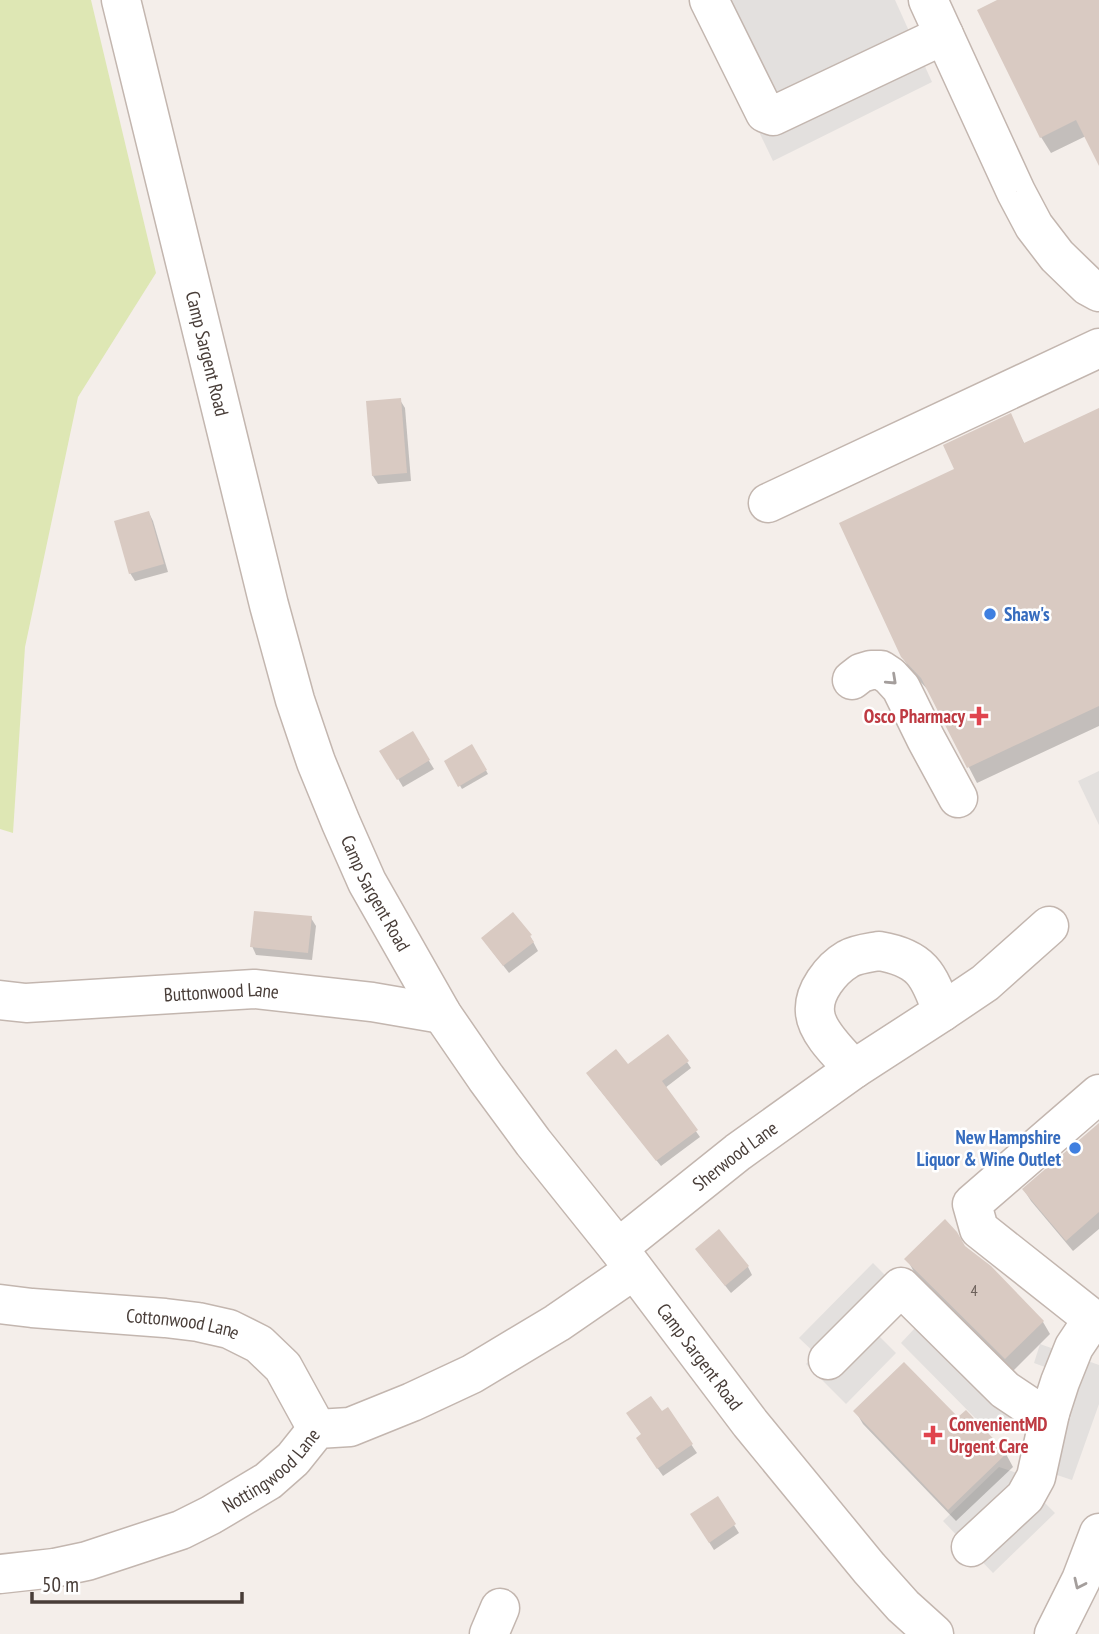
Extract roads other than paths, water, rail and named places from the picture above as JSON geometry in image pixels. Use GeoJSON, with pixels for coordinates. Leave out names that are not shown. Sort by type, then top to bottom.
{"type":"FeatureCollection","features":[{"type":"Feature","properties":{"kind":"street","name":"Camp Sargent Road"},"geometry":{"type":"LineString","coordinates":[[121,0],[262,578],[295,700],[316,762],[367,882],[442,1014],[533,1142],[750,1423],[869,1568],[903,1606],[934,1634]]}},
{"type":"Feature","properties":{"kind":"street"},"geometry":{"type":"LineString","coordinates":[[709,0],[765,113],[772,116],[944,36]]}},
{"type":"Feature","properties":{"kind":"street"},"geometry":{"type":"LineString","coordinates":[[928,0],[1034,226],[1057,256],[1088,286],[1099,292]]}},
{"type":"Feature","properties":{"kind":"street"},"geometry":{"type":"LineString","coordinates":[[768,503],[1099,348]]}},
{"type":"Feature","properties":{"kind":"street"},"geometry":{"type":"LineString","coordinates":[[852,680],[871,670],[881,670],[891,676],[901,688],[958,798]]}},
{"type":"Feature","properties":{"kind":"street","name":"Sherwood Lane"},"geometry":{"type":"LineString","coordinates":[[626,1259],[738,1152],[854,1069],[985,983],[1049,926]]}},
{"type":"Feature","properties":{"kind":"street"},"geometry":{"type":"LineString","coordinates":[[854,1069],[827,1040],[814,1014],[816,997],[826,981],[835,968],[849,958],[879,951],[895,954],[916,964],[933,985],[942,1012]]}},
{"type":"Feature","properties":{"kind":"street","name":"Buttonwood Lane"},"geometry":{"type":"LineString","coordinates":[[0,1000],[26,1003],[254,989],[372,1002],[442,1014]]}},
{"type":"Feature","properties":{"kind":"street"},"geometry":{"type":"LineString","coordinates":[[971,1547],[1025,1497],[1036,1477],[1050,1413],[1074,1347],[1096,1322],[979,1229],[972,1205],[1099,1094]]}},
{"type":"Feature","properties":{"kind":"street","name":"Nottingwood Lane"},"geometry":{"type":"LineString","coordinates":[[0,1574],[87,1561],[181,1530],[211,1515],[268,1481],[293,1460],[317,1429],[350,1427],[412,1402],[472,1374],[557,1324],[626,1259]]}},
{"type":"Feature","properties":{"kind":"street"},"geometry":{"type":"LineString","coordinates":[[828,1360],[901,1287],[1005,1390],[1029,1406],[1050,1413]]}},
{"type":"Feature","properties":{"kind":"street","name":"Cottonwood Lane"},"geometry":{"type":"LineString","coordinates":[[0,1304],[165,1318],[229,1329],[259,1344],[283,1367],[317,1429]]}},
{"type":"Feature","properties":{"kind":"street"},"geometry":{"type":"LineString","coordinates":[[1054,1634],[1081,1580],[1099,1533]]}},
{"type":"Feature","properties":{"kind":"place","name":"Shaw's"},"geometry":{"type":"Point","coordinates":[990,614]}},
{"type":"Feature","properties":{"kind":"place","name":"Osco Pharmacy"},"geometry":{"type":"Point","coordinates":[979,716]}},
{"type":"Feature","properties":{"kind":"place","name":"New Hampshire Liquor & Wine Outlet"},"geometry":{"type":"Point","coordinates":[1075,1148]}},
{"type":"Feature","properties":{"kind":"place","name":"ConvenientMD Urgent Care"},"geometry":{"type":"Point","coordinates":[933,1435]}}]}
